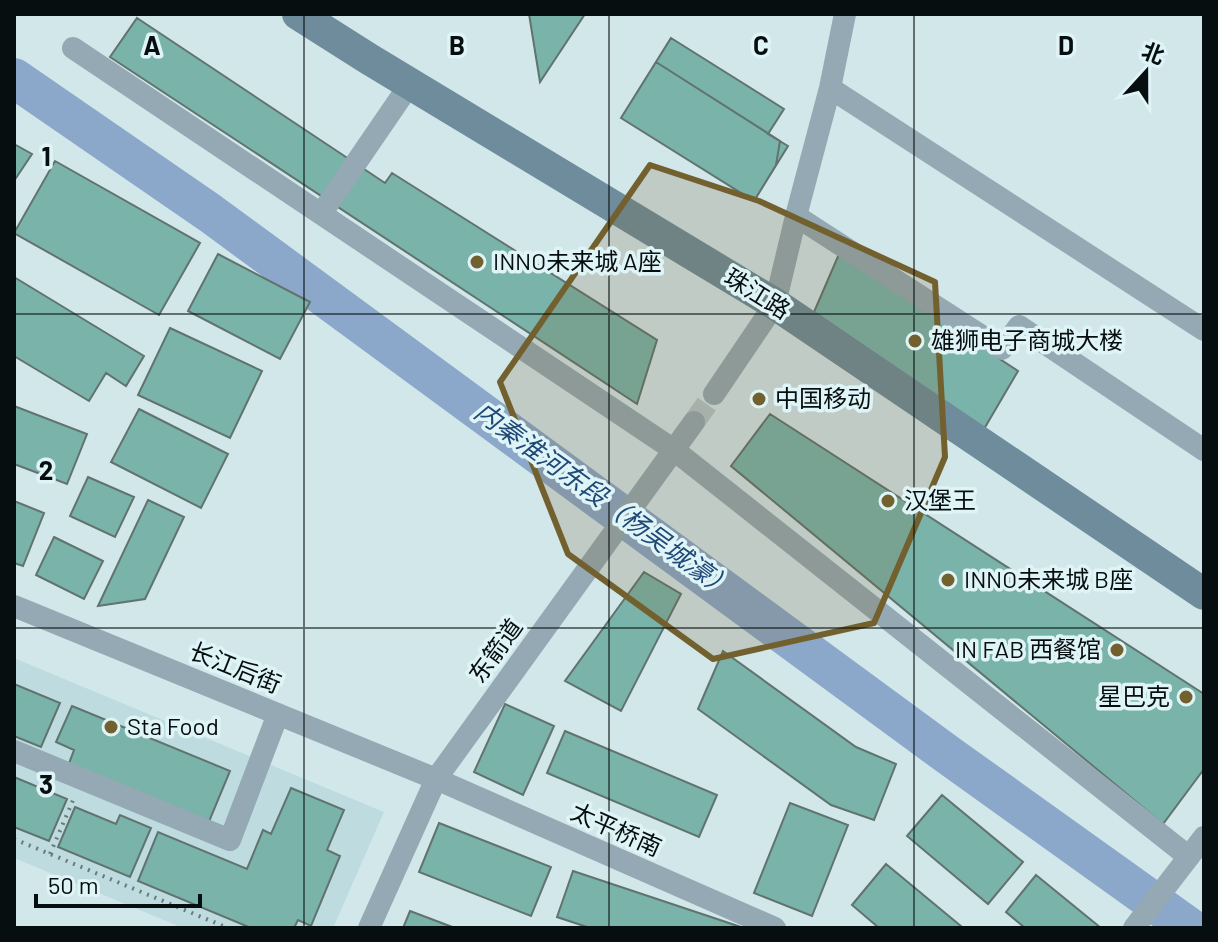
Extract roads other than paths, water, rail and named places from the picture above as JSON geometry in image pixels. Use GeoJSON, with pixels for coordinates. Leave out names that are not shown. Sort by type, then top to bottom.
{"type":"FeatureCollection","features":[{"type":"Feature","properties":{"kind":"main road","name":"珠江路"},"geometry":{"type":"LineString","coordinates":[[298,14],[775,304],[1204,594]]}},
{"type":"Feature","properties":{"kind":"street"},"geometry":{"type":"LineString","coordinates":[[714,394],[775,304],[830,88],[845,14]]}},
{"type":"Feature","properties":{"kind":"street"},"geometry":{"type":"LineString","coordinates":[[73,48],[674,450],[1189,857]]}},
{"type":"Feature","properties":{"kind":"street"},"geometry":{"type":"LineString","coordinates":[[321,214],[410,84]]}},
{"type":"Feature","properties":{"kind":"street"},"geometry":{"type":"LineString","coordinates":[[830,88],[1204,330]]}},
{"type":"Feature","properties":{"kind":"street"},"geometry":{"type":"LineString","coordinates":[[796,216],[1002,349],[1019,326],[1204,450]]}},
{"type":"Feature","properties":{"kind":"street","name":"东箭道"},"geometry":{"type":"LineString","coordinates":[[369,928],[436,779],[694,422]]}},
{"type":"Feature","properties":{"kind":"street","name":"长江后街"},"geometry":{"type":"LineString","coordinates":[[14,606],[436,779]]}},
{"type":"Feature","properties":{"kind":"street"},"geometry":{"type":"LineString","coordinates":[[14,751],[230,840],[278,714]]}},
{"type":"Feature","properties":{"kind":"street","name":"太平桥南"},"geometry":{"type":"LineString","coordinates":[[436,779],[775,928]]}},
{"type":"Feature","properties":{"kind":"street"},"geometry":{"type":"LineString","coordinates":[[1134,928],[1204,837]]}},
{"type":"Feature","properties":{"kind":"waterway","name":"内秦淮河东段（杨吴城濠）"},"geometry":{"type":"LineString","coordinates":[[14,78],[210,213],[951,757],[1190,928]]}},
{"type":"Feature","properties":{"kind":"tunnel"},"geometry":{"type":"LineString","coordinates":[[694,422],[714,394]]}},
{"type":"Feature","properties":{"kind":"place","name":"INNO未来城 A座"},"geometry":{"type":"Point","coordinates":[477,262]}},
{"type":"Feature","properties":{"kind":"place","name":"雄狮电子商城大楼"},"geometry":{"type":"Point","coordinates":[915,341]}},
{"type":"Feature","properties":{"kind":"place","name":"中国移动"},"geometry":{"type":"Point","coordinates":[759,399]}},
{"type":"Feature","properties":{"kind":"place","name":"汉堡王"},"geometry":{"type":"Point","coordinates":[888,501]}},
{"type":"Feature","properties":{"kind":"place","name":"INNO未来城 B座"},"geometry":{"type":"Point","coordinates":[948,580]}},
{"type":"Feature","properties":{"kind":"place","name":"IN FAB 西餐馆"},"geometry":{"type":"Point","coordinates":[1117,650]}},
{"type":"Feature","properties":{"kind":"place","name":"星巴克"},"geometry":{"type":"Point","coordinates":[1186,697]}},
{"type":"Feature","properties":{"kind":"place","name":"Sta Food"},"geometry":{"type":"Point","coordinates":[111,727]}}]}
